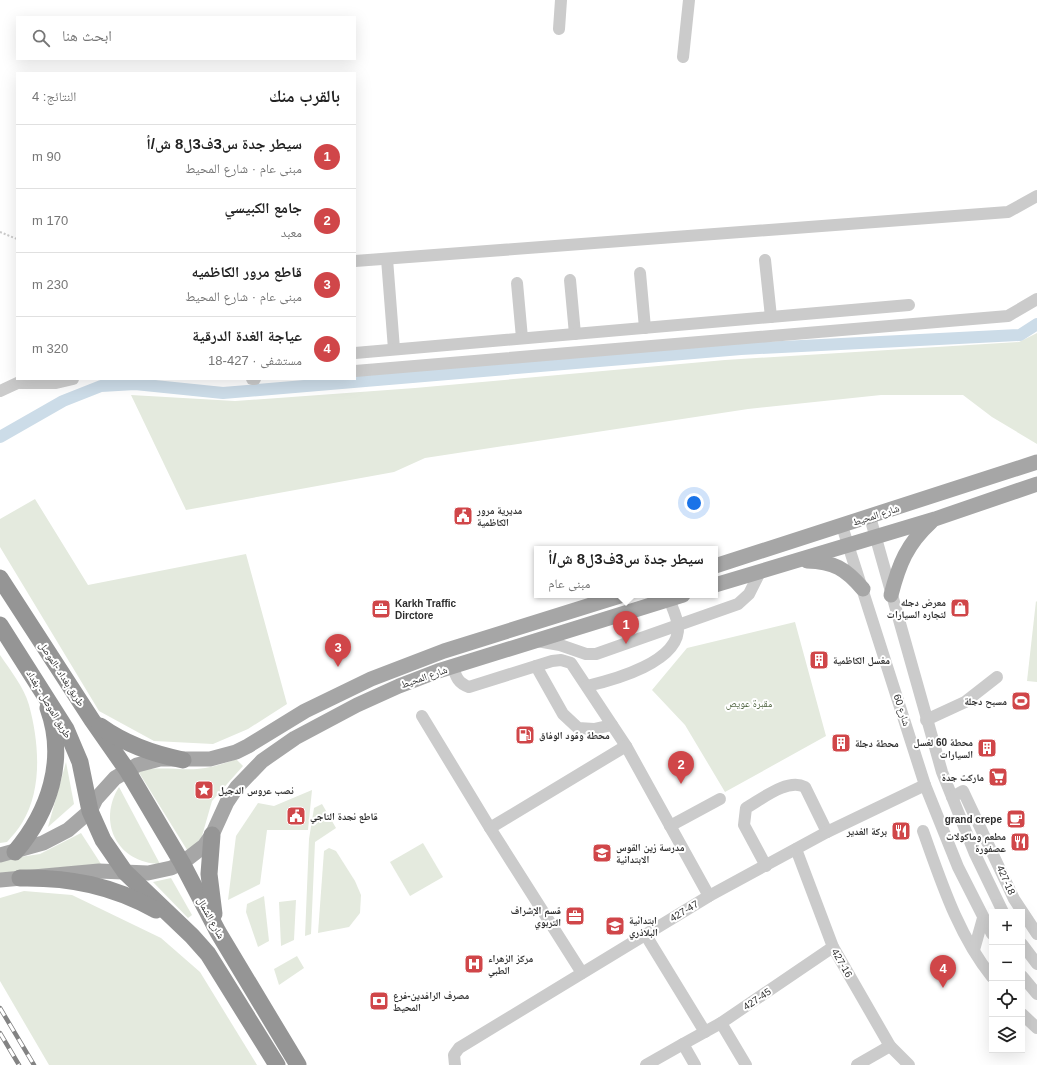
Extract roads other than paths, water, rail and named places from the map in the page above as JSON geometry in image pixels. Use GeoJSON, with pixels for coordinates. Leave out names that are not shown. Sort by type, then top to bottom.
{"type":"FeatureCollection","features":[{"type":"Feature","properties":{"kind":"highway","name":"طريق بغداد -الموصل"},"geometry":{"type":"LineString","coordinates":[[0,578],[92,720],[127,770]]}},
{"type":"Feature","properties":{"kind":"highway","name":"طريق الموصل - بغداد"},"geometry":{"type":"LineString","coordinates":[[0,625],[66,729],[83,772],[85,792],[90,811]]}},
{"type":"Feature","properties":{"kind":"highway"},"geometry":{"type":"LineString","coordinates":[[8,853],[29,836],[40,818],[54,778],[56,757],[55,736],[43,696],[33,678]]}},
{"type":"Feature","properties":{"kind":"highway"},"geometry":{"type":"LineString","coordinates":[[92,720],[108,732],[144,750],[183,760]]}},
{"type":"Feature","properties":{"kind":"highway","name":"شارع الشمال"},"geometry":{"type":"LineString","coordinates":[[127,770],[182,863],[218,932],[298,1065]]}},
{"type":"Feature","properties":{"kind":"highway"},"geometry":{"type":"LineString","coordinates":[[90,811],[103,840],[125,872],[196,940],[208,954],[277,1065]]}},
{"type":"Feature","properties":{"kind":"highway"},"geometry":{"type":"LineString","coordinates":[[212,835],[210,854],[210,887],[218,932]]}},
{"type":"Feature","properties":{"kind":"highway"},"geometry":{"type":"LineString","coordinates":[[20,878],[60,879],[92,884],[138,900],[179,924]]}},
{"type":"Feature","properties":{"kind":"main road","name":"شارع المحيط"},"geometry":{"type":"LineString","coordinates":[[718,565],[1037,462]]}},
{"type":"Feature","properties":{"kind":"main road","name":"شارع المحيط"},"geometry":{"type":"LineString","coordinates":[[718,584],[849,546],[935,519],[1037,484]]}},
{"type":"Feature","properties":{"kind":"main road"},"geometry":{"type":"LineString","coordinates":[[892,595],[897,570],[907,550],[918,534],[935,519]]}},
{"type":"Feature","properties":{"kind":"main road"},"geometry":{"type":"LineString","coordinates":[[798,560],[824,562],[840,567],[852,576],[863,589]]}},
{"type":"Feature","properties":{"kind":"main road","name":"شارع المحيط"},"geometry":{"type":"LineString","coordinates":[[8,853],[36,846],[56,837],[90,811],[105,788],[127,770],[154,760],[210,759],[236,752],[336,695],[406,664],[614,598]]}},
{"type":"Feature","properties":{"kind":"main road","name":"شارع المحيط"},"geometry":{"type":"LineString","coordinates":[[0,880],[72,872],[148,873],[171,868],[193,856],[212,835],[227,802],[237,787],[262,761],[279,749],[357,705],[399,686],[536,641],[639,602],[663,599]]}},
{"type":"Feature","properties":{"kind":"street"},"geometry":{"type":"LineString","coordinates":[[559,29],[561,0]]}},
{"type":"Feature","properties":{"kind":"street"},"geometry":{"type":"LineString","coordinates":[[683,57],[689,0]]}},
{"type":"Feature","properties":{"kind":"street"},"geometry":{"type":"LineString","coordinates":[[356,261],[1008,212],[1037,196]]}},
{"type":"Feature","properties":{"kind":"street"},"geometry":{"type":"LineString","coordinates":[[387,259],[394,349]]}},
{"type":"Feature","properties":{"kind":"street"},"geometry":{"type":"LineString","coordinates":[[765,260],[771,317]]}},
{"type":"Feature","properties":{"kind":"street"},"geometry":{"type":"LineString","coordinates":[[640,273],[645,328]]}},
{"type":"Feature","properties":{"kind":"street"},"geometry":{"type":"LineString","coordinates":[[570,280],[575,334]]}},
{"type":"Feature","properties":{"kind":"street"},"geometry":{"type":"LineString","coordinates":[[517,283],[522,338]]}},
{"type":"Feature","properties":{"kind":"street"},"geometry":{"type":"LineString","coordinates":[[356,371],[1008,316],[1037,299]]}},
{"type":"Feature","properties":{"kind":"street"},"geometry":{"type":"LineString","coordinates":[[356,352],[909,305]]}},
{"type":"Feature","properties":{"kind":"street"},"geometry":{"type":"LineString","coordinates":[[0,391],[23,381],[56,383],[69,380]]}},
{"type":"Feature","properties":{"kind":"street","name":"شارع 60"},"geometry":{"type":"LineString","coordinates":[[870,517],[926,720],[952,797],[974,854],[1002,909]]}},
{"type":"Feature","properties":{"kind":"street","name":"شارع 60"},"geometry":{"type":"LineString","coordinates":[[842,526],[925,785],[958,867],[989,929]]}},
{"type":"Feature","properties":{"kind":"street"},"geometry":{"type":"LineString","coordinates":[[536,641],[560,645],[586,654],[596,654],[678,626],[742,601],[749,594],[760,572]]}},
{"type":"Feature","properties":{"kind":"street"},"geometry":{"type":"LineString","coordinates":[[587,686],[625,675],[661,657],[673,643],[678,626],[663,599]]}},
{"type":"Feature","properties":{"kind":"street"},"geometry":{"type":"LineString","coordinates":[[453,667],[457,679],[462,684],[469,687],[557,660],[566,661],[574,667],[626,746],[709,896]]}},
{"type":"Feature","properties":{"kind":"street"},"geometry":{"type":"LineString","coordinates":[[536,666],[563,714],[578,728],[594,728],[612,725]]}},
{"type":"Feature","properties":{"kind":"street"},"geometry":{"type":"LineString","coordinates":[[926,720],[965,702],[997,677]]}},
{"type":"Feature","properties":{"kind":"street"},"geometry":{"type":"LineString","coordinates":[[422,716],[490,828],[582,973]]}},
{"type":"Feature","properties":{"kind":"street"},"geometry":{"type":"LineString","coordinates":[[490,828],[626,746]]}},
{"type":"Feature","properties":{"kind":"street"},"geometry":{"type":"LineString","coordinates":[[766,866],[744,825],[746,808],[788,785],[799,784],[805,787],[827,832]]}},
{"type":"Feature","properties":{"kind":"street","name":"427-47"},"geometry":{"type":"LineString","coordinates":[[454,1060],[459,1048],[709,896],[827,832],[925,785]]}},
{"type":"Feature","properties":{"kind":"street","name":"427-18"},"geometry":{"type":"LineString","coordinates":[[952,797],[963,791],[1014,899],[1037,934]]}},
{"type":"Feature","properties":{"kind":"street"},"geometry":{"type":"LineString","coordinates":[[670,826],[720,799]]}},
{"type":"Feature","properties":{"kind":"street"},"geometry":{"type":"LineString","coordinates":[[923,831],[957,919],[974,950],[989,972]]}},
{"type":"Feature","properties":{"kind":"street","name":"427-16"},"geometry":{"type":"LineString","coordinates":[[796,849],[833,947],[890,1046],[909,1065]]}},
{"type":"Feature","properties":{"kind":"street"},"geometry":{"type":"LineString","coordinates":[[974,950],[983,918]]}},
{"type":"Feature","properties":{"kind":"street"},"geometry":{"type":"LineString","coordinates":[[645,934],[705,1032]]}},
{"type":"Feature","properties":{"kind":"street"},"geometry":{"type":"LineString","coordinates":[[1023,945],[1037,964]]}},
{"type":"Feature","properties":{"kind":"street","name":"427-45"},"geometry":{"type":"LineString","coordinates":[[646,1065],[721,1024],[833,947]]}},
{"type":"Feature","properties":{"kind":"street"},"geometry":{"type":"LineString","coordinates":[[1025,980],[1037,994]]}},
{"type":"Feature","properties":{"kind":"street"},"geometry":{"type":"LineString","coordinates":[[1025,1017],[1037,1028]]}},
{"type":"Feature","properties":{"kind":"street"},"geometry":{"type":"LineString","coordinates":[[721,1024],[746,1065]]}},
{"type":"Feature","properties":{"kind":"street"},"geometry":{"type":"LineString","coordinates":[[683,1044],[695,1065]]}},
{"type":"Feature","properties":{"kind":"street"},"geometry":{"type":"LineString","coordinates":[[857,1065],[890,1046]]}},
{"type":"Feature","properties":{"kind":"waterway"},"geometry":{"type":"LineString","coordinates":[[0,437],[63,401],[101,386],[135,384],[223,393],[741,349],[1020,335],[1037,324]]}},
{"type":"Feature","properties":{"kind":"railway"},"geometry":{"type":"LineString","coordinates":[[0,1008],[34,1065]]}},
{"type":"Feature","properties":{"kind":"railway"},"geometry":{"type":"LineString","coordinates":[[0,1033],[19,1065]]}},
{"type":"Feature","properties":{"kind":"place","name":"مديرية مرور الكاظمية"},"geometry":{"type":"Point","coordinates":[463,516]}},
{"type":"Feature","properties":{"kind":"place","name":"معرض دجله لتجاره السيارات"},"geometry":{"type":"Point","coordinates":[960,608]}},
{"type":"Feature","properties":{"kind":"place","name":"Karkh Traffic Dirctore"},"geometry":{"type":"Point","coordinates":[381,609]}},
{"type":"Feature","properties":{"kind":"place","name":"سيطر جدة س3ف3ل8 ش/أ"},"geometry":{"type":"Point","coordinates":[626,644]}},
{"type":"Feature","properties":{"kind":"place","name":"مغسل الكاظمية"},"geometry":{"type":"Point","coordinates":[819,660]}},
{"type":"Feature","properties":{"kind":"place","name":"قاطع مرور الكاظميه"},"geometry":{"type":"Point","coordinates":[338,667]}},
{"type":"Feature","properties":{"kind":"place","name":"مسبح دجلة"},"geometry":{"type":"Point","coordinates":[1021,701]}},
{"type":"Feature","properties":{"kind":"place","name":"محطة وقود الوفاق"},"geometry":{"type":"Point","coordinates":[525,735]}},
{"type":"Feature","properties":{"kind":"place","name":"محطة دجلة"},"geometry":{"type":"Point","coordinates":[841,743]}},
{"type":"Feature","properties":{"kind":"place","name":"محطة 60 لغسل السيارات"},"geometry":{"type":"Point","coordinates":[987,748]}},
{"type":"Feature","properties":{"kind":"place","name":"ماركت جدة"},"geometry":{"type":"Point","coordinates":[998,777]}},
{"type":"Feature","properties":{"kind":"place","name":"جامع الكبيسي"},"geometry":{"type":"Point","coordinates":[681,784]}},
{"type":"Feature","properties":{"kind":"place","name":"نصب عروس الدجيل"},"geometry":{"type":"Point","coordinates":[204,790]}},
{"type":"Feature","properties":{"kind":"place","name":"قاطع نجدة التاجي"},"geometry":{"type":"Point","coordinates":[296,816]}},
{"type":"Feature","properties":{"kind":"place","name":"grand crepe"},"geometry":{"type":"Point","coordinates":[1016,819]}},
{"type":"Feature","properties":{"kind":"place","name":"بركة الغدير"},"geometry":{"type":"Point","coordinates":[901,831]}},
{"type":"Feature","properties":{"kind":"place","name":"مطعم وماكولات عصفورة"},"geometry":{"type":"Point","coordinates":[1020,842]}},
{"type":"Feature","properties":{"kind":"place","name":"مدرسة زين القوس الابتدائية"},"geometry":{"type":"Point","coordinates":[602,853]}},
{"type":"Feature","properties":{"kind":"place","name":"قسم الإشراف التربوي"},"geometry":{"type":"Point","coordinates":[575,916]}},
{"type":"Feature","properties":{"kind":"place","name":"ابتدائية البلاذري"},"geometry":{"type":"Point","coordinates":[615,926]}},
{"type":"Feature","properties":{"kind":"place","name":"مركز الزهراء الطبي"},"geometry":{"type":"Point","coordinates":[474,964]}},
{"type":"Feature","properties":{"kind":"place","name":"عياجة الغدة الدرقية"},"geometry":{"type":"Point","coordinates":[943,988]}},
{"type":"Feature","properties":{"kind":"place","name":"مصرف الرافدين-فرع المحيط"},"geometry":{"type":"Point","coordinates":[379,1001]}},
{"type":"Feature","properties":{"kind":"park label","name":"مقبرة عويص"},"geometry":{"type":"Point","coordinates":[749,703]}}]}
